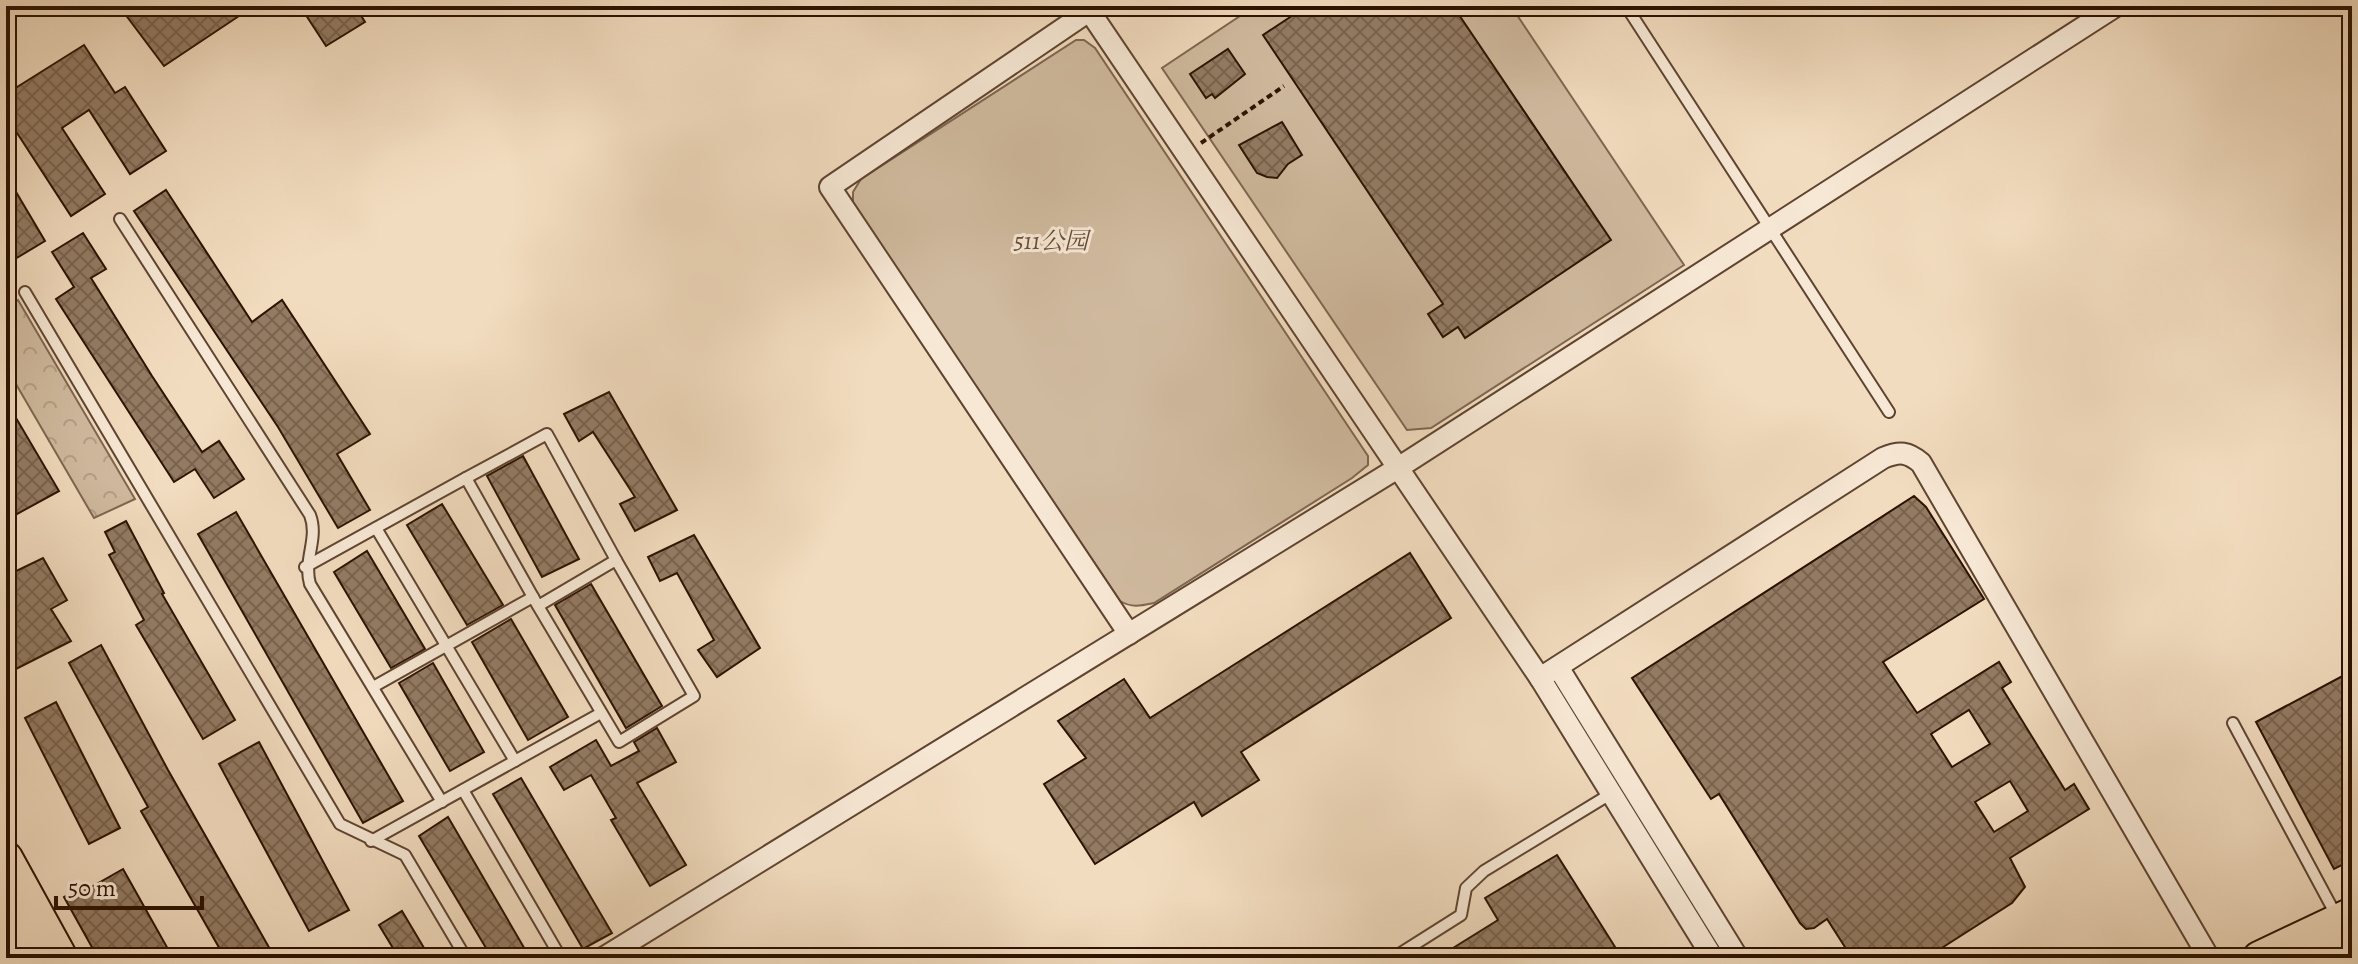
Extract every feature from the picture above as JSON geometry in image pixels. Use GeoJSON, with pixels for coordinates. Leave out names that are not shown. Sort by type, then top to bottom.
{"type":"FeatureCollection","features":[{"type":"Feature","properties":{"kind":"highway"},"geometry":{"type":"LineString","coordinates":[[2330,958],[2348,927]]}},
{"type":"Feature","properties":{"kind":"main road"},"geometry":{"type":"LineString","coordinates":[[6,858],[61,958]]}},
{"type":"Feature","properties":{"kind":"main road"},"geometry":{"type":"LineString","coordinates":[[6,912],[32,958]]}},
{"type":"Feature","properties":{"kind":"main road"},"geometry":{"type":"LineString","coordinates":[[2259,958],[2348,927]]}},
{"type":"Feature","properties":{"kind":"street"},"geometry":{"type":"LineString","coordinates":[[603,958],[1401,466],[2116,6]]}},
{"type":"Feature","properties":{"kind":"street"},"geometry":{"type":"LineString","coordinates":[[1129,634],[830,187],[1088,8],[1401,466],[1549,672],[1738,958]]}},
{"type":"Feature","properties":{"kind":"street"},"geometry":{"type":"LineString","coordinates":[[1549,672],[1883,458],[1897,452],[1910,454],[1921,463],[2209,958]]}},
{"type":"Feature","properties":{"kind":"street"},"geometry":{"type":"LineString","coordinates":[[1549,672],[1612,793],[1713,958]]}},
{"type":"Feature","properties":{"kind":"lane"},"geometry":{"type":"LineString","coordinates":[[1626,6],[1889,412]]}},
{"type":"Feature","properties":{"kind":"lane"},"geometry":{"type":"LineString","coordinates":[[120,219],[310,515],[316,530],[305,567],[310,584],[442,802]]}},
{"type":"Feature","properties":{"kind":"lane"},"geometry":{"type":"LineString","coordinates":[[25,292],[340,824],[405,855],[466,958]]}},
{"type":"Feature","properties":{"kind":"lane"},"geometry":{"type":"LineString","coordinates":[[305,567],[466,478],[547,434],[694,696],[619,742],[466,478]]}},
{"type":"Feature","properties":{"kind":"lane"},"geometry":{"type":"LineString","coordinates":[[376,528],[515,761]]}},
{"type":"Feature","properties":{"kind":"lane"},"geometry":{"type":"LineString","coordinates":[[373,687],[616,560]]}},
{"type":"Feature","properties":{"kind":"lane"},"geometry":{"type":"LineString","coordinates":[[371,841],[601,713]]}},
{"type":"Feature","properties":{"kind":"lane"},"geometry":{"type":"LineString","coordinates":[[2233,723],[2348,927]]}},
{"type":"Feature","properties":{"kind":"lane"},"geometry":{"type":"LineString","coordinates":[[463,790],[561,958]]}},
{"type":"Feature","properties":{"kind":"lane"},"geometry":{"type":"LineString","coordinates":[[1393,958],[1461,915],[1466,888],[1484,871],[1612,793]]}},
{"type":"Feature","properties":{"kind":"path"},"geometry":{"type":"LineString","coordinates":[[1186,154],[1284,86]]}},
{"type":"Feature","properties":{"kind":"green space"},"geometry":{"type":"Polygon","coordinates":[[[1255,6],[1511,6],[1684,265],[1431,428],[1407,430],[1162,68],[1255,6]]]}},
{"type":"Feature","properties":{"kind":"green space","name":"511公园"},"geometry":{"type":"Polygon","coordinates":[[[1076,40],[1084,40],[1095,48],[1368,456],[1368,465],[1352,478],[1154,603],[1140,606],[1120,601],[853,204],[853,192],[861,179],[1076,40]]]}},
{"type":"Feature","properties":{"kind":"green space"},"geometry":{"type":"Polygon","coordinates":[[[18,300],[135,499],[94,518],[6,367],[6,309],[18,300]]]}},
{"type":"Feature","properties":{"kind":"building"},"geometry":{"type":"Polygon","coordinates":[[[119,6],[254,6],[164,66],[119,6]]]}},
{"type":"Feature","properties":{"kind":"building"},"geometry":{"type":"Polygon","coordinates":[[[300,6],[355,6],[365,22],[326,46],[300,6]]]}},
{"type":"Feature","properties":{"kind":"building"},"geometry":{"type":"Polygon","coordinates":[[[1307,6],[1453,6],[1611,240],[1465,338],[1458,327],[1443,337],[1428,314],[1443,304],[1263,35],[1307,6]]]}},
{"type":"Feature","properties":{"kind":"building"},"geometry":{"type":"Polygon","coordinates":[[[84,45],[115,93],[125,87],[166,151],[130,174],[89,110],[62,128],[105,194],[71,216],[6,116],[6,94],[84,45]]]}},
{"type":"Feature","properties":{"kind":"building"},"geometry":{"type":"Polygon","coordinates":[[[1228,49],[1245,74],[1215,98],[1212,94],[1206,98],[1190,74],[1228,49]]]}},
{"type":"Feature","properties":{"kind":"building"},"geometry":{"type":"Polygon","coordinates":[[[1282,122],[1302,155],[1288,164],[1277,178],[1267,177],[1257,173],[1239,145],[1282,122]]]}},
{"type":"Feature","properties":{"kind":"building"},"geometry":{"type":"Polygon","coordinates":[[[6,175],[45,241],[15,259],[6,244],[6,175]]]}},
{"type":"Feature","properties":{"kind":"building"},"geometry":{"type":"Polygon","coordinates":[[[166,190],[252,322],[282,300],[370,434],[337,454],[370,510],[338,528],[278,427],[134,211],[166,190]]]}},
{"type":"Feature","properties":{"kind":"building"},"geometry":{"type":"Polygon","coordinates":[[[83,233],[106,269],[91,278],[152,376],[202,452],[219,441],[244,479],[214,498],[195,469],[174,482],[56,299],[74,287],[52,252],[83,233]]]}},
{"type":"Feature","properties":{"kind":"building"},"geometry":{"type":"Polygon","coordinates":[[[609,392],[677,510],[635,531],[620,504],[635,497],[593,432],[579,441],[564,414],[609,392]]]}},
{"type":"Feature","properties":{"kind":"building"},"geometry":{"type":"Polygon","coordinates":[[[6,401],[59,491],[6,520],[6,401]]]}},
{"type":"Feature","properties":{"kind":"building"},"geometry":{"type":"Polygon","coordinates":[[[523,456],[579,559],[542,577],[487,476],[523,456]]]}},
{"type":"Feature","properties":{"kind":"building"},"geometry":{"type":"Polygon","coordinates":[[[1914,496],[1926,507],[1984,599],[1883,662],[1917,713],[1999,662],[2011,682],[2002,688],[2065,790],[2074,784],[2089,809],[2010,858],[2025,887],[2012,903],[1926,958],[1852,958],[1827,919],[1814,928],[1806,929],[1800,923],[1719,794],[1711,799],[1632,678],[1914,496]],[[1969,710],[1931,734],[1952,767],[1990,744],[1969,710]],[[2010,781],[1975,802],[1994,832],[2028,811],[2010,781]]]}},
{"type":"Feature","properties":{"kind":"building"},"geometry":{"type":"Polygon","coordinates":[[[442,504],[503,605],[467,625],[407,525],[442,504]]]}},
{"type":"Feature","properties":{"kind":"building"},"geometry":{"type":"Polygon","coordinates":[[[236,512],[403,801],[363,823],[198,534],[236,512]]]}},
{"type":"Feature","properties":{"kind":"building"},"geometry":{"type":"Polygon","coordinates":[[[126,521],[162,594],[235,720],[203,739],[136,625],[144,620],[109,555],[115,552],[105,532],[126,521]]]}},
{"type":"Feature","properties":{"kind":"building"},"geometry":{"type":"Polygon","coordinates":[[[694,535],[760,648],[717,677],[698,650],[714,640],[677,573],[660,581],[648,557],[694,535]]]}},
{"type":"Feature","properties":{"kind":"building"},"geometry":{"type":"Polygon","coordinates":[[[367,551],[425,649],[391,668],[334,572],[367,551]]]}},
{"type":"Feature","properties":{"kind":"building"},"geometry":{"type":"Polygon","coordinates":[[[1410,553],[1451,618],[1241,752],[1259,780],[1202,816],[1194,802],[1095,864],[1044,784],[1086,758],[1058,721],[1124,679],[1150,718],[1410,553]]]}},
{"type":"Feature","properties":{"kind":"building"},"geometry":{"type":"Polygon","coordinates":[[[43,558],[67,600],[51,609],[71,641],[6,674],[6,576],[43,558]]]}},
{"type":"Feature","properties":{"kind":"building"},"geometry":{"type":"Polygon","coordinates":[[[591,584],[662,706],[626,728],[555,605],[591,584]]]}},
{"type":"Feature","properties":{"kind":"building"},"geometry":{"type":"Polygon","coordinates":[[[511,619],[568,717],[528,740],[472,642],[511,619]]]}},
{"type":"Feature","properties":{"kind":"building"},"geometry":{"type":"Polygon","coordinates":[[[101,645],[275,958],[225,958],[141,811],[148,807],[69,663],[101,645]]]}},
{"type":"Feature","properties":{"kind":"building"},"geometry":{"type":"Polygon","coordinates":[[[433,663],[484,752],[450,771],[399,683],[433,663]]]}},
{"type":"Feature","properties":{"kind":"building"},"geometry":{"type":"Polygon","coordinates":[[[2352,671],[2352,860],[2334,869],[2256,722],[2352,671]]]}},
{"type":"Feature","properties":{"kind":"building"},"geometry":{"type":"Polygon","coordinates":[[[56,702],[120,828],[89,844],[25,718],[56,702]]]}},
{"type":"Feature","properties":{"kind":"building"},"geometry":{"type":"Polygon","coordinates":[[[657,728],[676,762],[637,783],[686,865],[650,886],[611,820],[616,818],[591,775],[564,790],[550,767],[596,740],[611,766],[639,751],[634,742],[657,728]]]}},
{"type":"Feature","properties":{"kind":"building"},"geometry":{"type":"Polygon","coordinates":[[[259,742],[349,910],[309,931],[219,764],[259,742]]]}},
{"type":"Feature","properties":{"kind":"building"},"geometry":{"type":"Polygon","coordinates":[[[521,778],[612,933],[583,949],[493,794],[521,778]]]}},
{"type":"Feature","properties":{"kind":"building"},"geometry":{"type":"Polygon","coordinates":[[[448,817],[530,958],[492,958],[419,836],[448,817]]]}},
{"type":"Feature","properties":{"kind":"building"},"geometry":{"type":"Polygon","coordinates":[[[1557,855],[1622,958],[1437,958],[1498,920],[1485,898],[1557,855]]]}},
{"type":"Feature","properties":{"kind":"building"},"geometry":{"type":"Polygon","coordinates":[[[123,869],[173,958],[98,958],[64,897],[84,885],[86,890],[123,869]]]}},
{"type":"Feature","properties":{"kind":"building"},"geometry":{"type":"Polygon","coordinates":[[[402,911],[430,958],[399,958],[379,925],[402,911]]]}}]}
